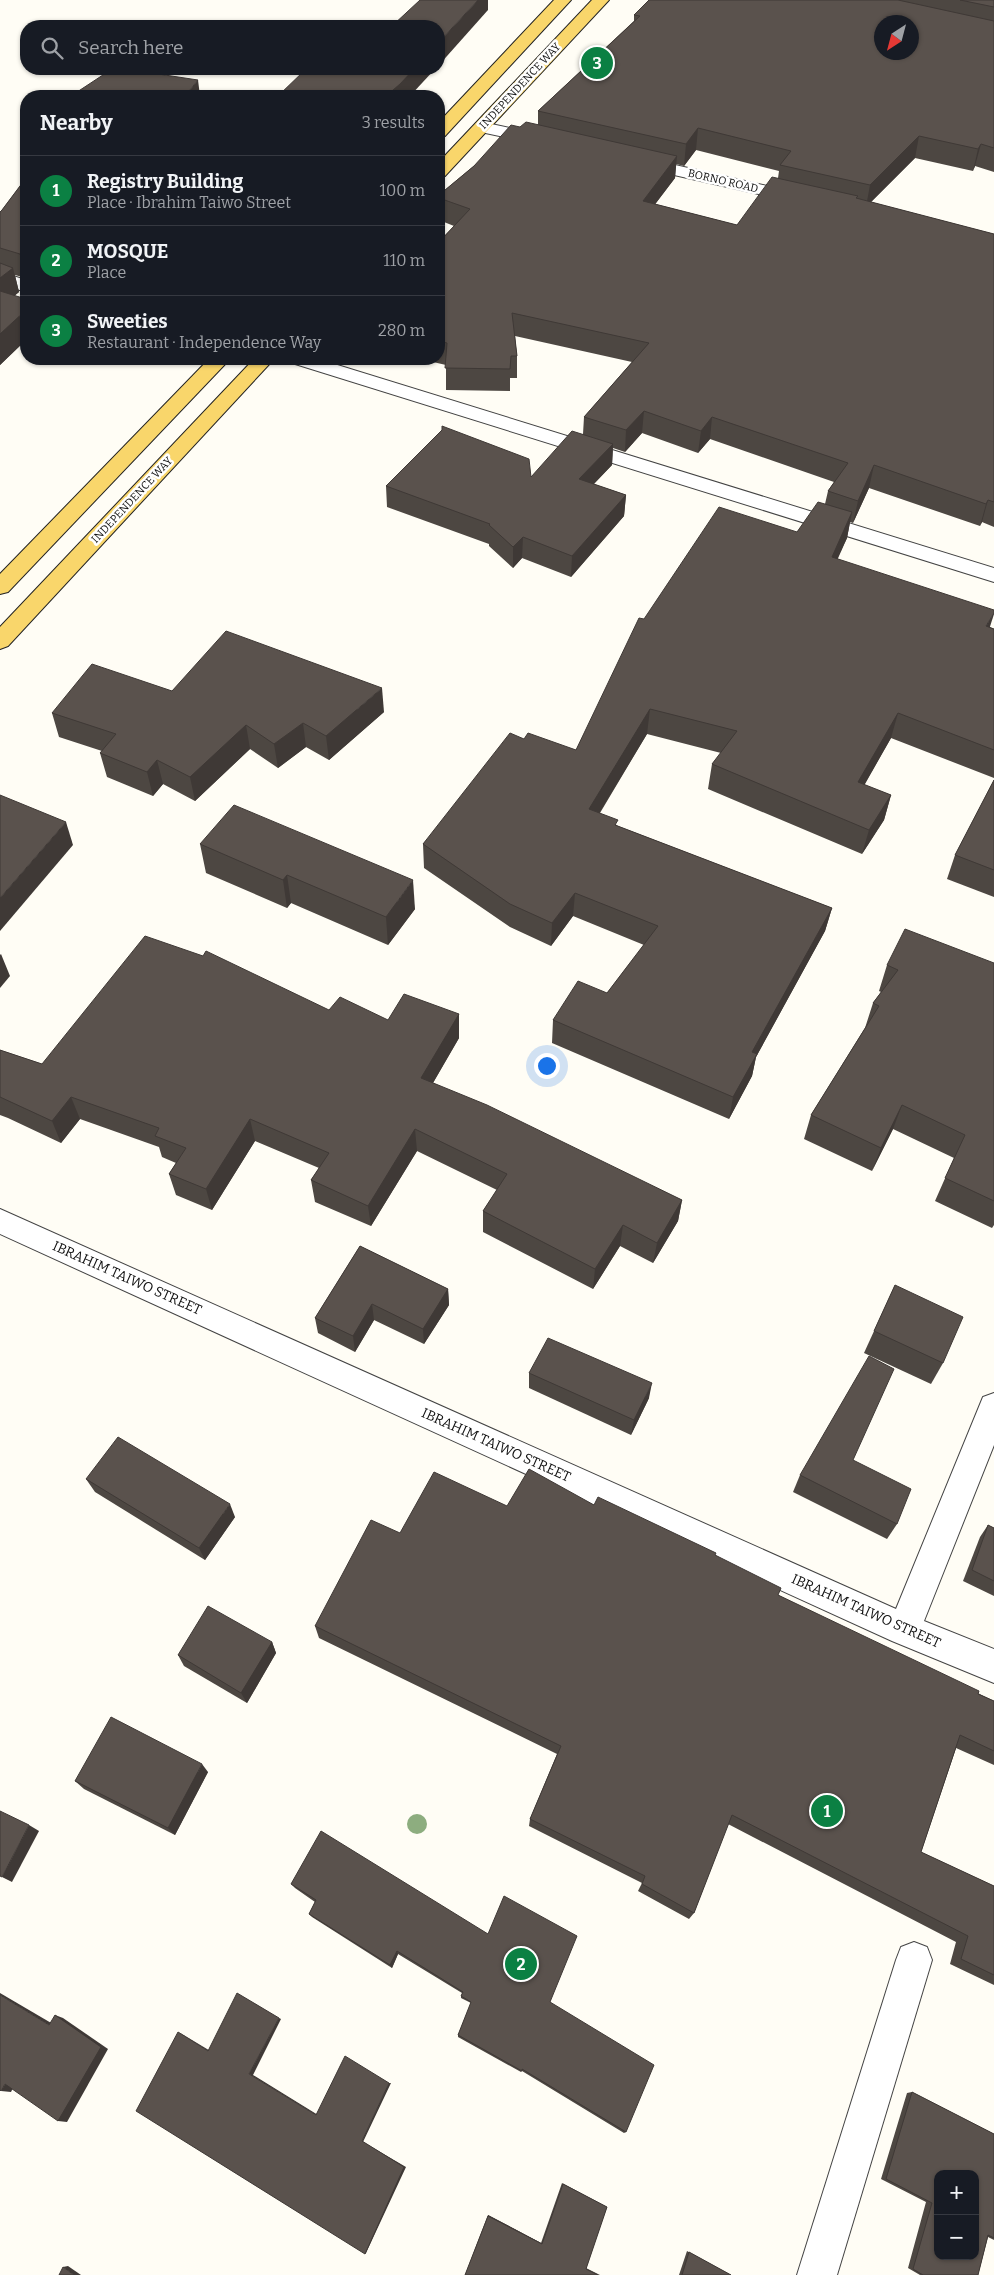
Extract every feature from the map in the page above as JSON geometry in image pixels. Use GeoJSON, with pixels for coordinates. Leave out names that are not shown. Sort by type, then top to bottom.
{"type":"FeatureCollection","features":[{"type":"Feature","properties":{"kind":"main road"},"geometry":{"type":"LineString","coordinates":[[445,126],[562,0]]}},
{"type":"Feature","properties":{"kind":"main road","name":"INDEPENDENCE WAY"},"geometry":{"type":"LineString","coordinates":[[445,166],[601,0]]}},
{"type":"Feature","properties":{"kind":"main road"},"geometry":{"type":"LineString","coordinates":[[0,587],[214,365]]}},
{"type":"Feature","properties":{"kind":"main road","name":"INDEPENDENCE WAY"},"geometry":{"type":"LineString","coordinates":[[0,641],[258,365]]}},
{"type":"Feature","properties":{"kind":"street"},"geometry":{"type":"LineString","coordinates":[[482,127],[559,144]]}},
{"type":"Feature","properties":{"kind":"street","name":"BORNO ROAD"},"geometry":{"type":"LineString","coordinates":[[627,160],[810,201]]}},
{"type":"Feature","properties":{"kind":"street"},"geometry":{"type":"LineString","coordinates":[[0,278],[20,284]]}},
{"type":"Feature","properties":{"kind":"street"},"geometry":{"type":"LineString","coordinates":[[318,365],[994,575]]}},
{"type":"Feature","properties":{"kind":"street","name":"IBRAHIM TAIWO STREET"},"geometry":{"type":"LineString","coordinates":[[0,1221],[904,1629],[994,1666]]}},
{"type":"Feature","properties":{"kind":"street"},"geometry":{"type":"LineString","coordinates":[[904,1629],[994,1407]]}},
{"type":"Feature","properties":{"kind":"street"},"geometry":{"type":"LineString","coordinates":[[816,2275],[914,1960]]}},
{"type":"Feature","properties":{"kind":"building"},"geometry":{"type":"Polygon","coordinates":[[[420,0],[478,0],[445,36],[445,20],[398,20],[420,0]]]}},
{"type":"Feature","properties":{"kind":"building"},"geometry":{"type":"Polygon","coordinates":[[[649,0],[898,0],[994,21],[994,148],[981,144],[978,149],[919,136],[870,185],[780,165],[791,151],[698,128],[686,144],[538,111],[640,16],[634,15],[649,0]]]}},
{"type":"Feature","properties":{"kind":"building"},"geometry":{"type":"Polygon","coordinates":[[[960,0],[994,0],[994,7],[960,0]]]}},
{"type":"Feature","properties":{"kind":"building"},"geometry":{"type":"Polygon","coordinates":[[[103,75],[165,75],[198,80],[190,90],[80,90],[103,75]]]}},
{"type":"Feature","properties":{"kind":"building"},"geometry":{"type":"Polygon","coordinates":[[[300,75],[408,75],[393,90],[284,90],[300,75]]]}},
{"type":"Feature","properties":{"kind":"building"},"geometry":{"type":"Polygon","coordinates":[[[526,122],[677,156],[643,201],[737,225],[772,177],[858,196],[856,198],[994,234],[994,502],[988,500],[986,504],[874,465],[858,501],[828,491],[848,463],[712,417],[701,431],[644,411],[626,430],[584,417],[649,343],[512,313],[517,356],[511,356],[510,369],[445,368],[447,343],[445,342],[445,236],[470,209],[445,200],[445,190],[474,166],[511,125],[520,127],[526,122]]]}},
{"type":"Feature","properties":{"kind":"building"},"geometry":{"type":"Polygon","coordinates":[[[20,186],[20,254],[0,248],[0,212],[20,186]]]}},
{"type":"Feature","properties":{"kind":"building"},"geometry":{"type":"Polygon","coordinates":[[[0,263],[13,268],[0,278],[0,263]]]}},
{"type":"Feature","properties":{"kind":"building"},"geometry":{"type":"Polygon","coordinates":[[[0,291],[20,297],[20,316],[0,334],[0,291]]]}},
{"type":"Feature","properties":{"kind":"building"},"geometry":{"type":"Polygon","coordinates":[[[442,426],[529,459],[531,477],[572,431],[613,444],[579,479],[626,495],[572,556],[523,537],[513,547],[490,524],[386,486],[442,430],[442,426]]]}},
{"type":"Feature","properties":{"kind":"building"},"geometry":{"type":"Polygon","coordinates":[[[818,502],[852,512],[832,557],[994,610],[986,626],[994,629],[994,750],[898,713],[858,782],[891,795],[869,830],[712,764],[737,731],[650,709],[589,809],[618,820],[615,825],[832,908],[752,1052],[757,1054],[733,1097],[553,1020],[578,981],[607,993],[658,926],[575,893],[552,923],[510,904],[423,844],[510,733],[524,739],[528,733],[576,750],[639,618],[644,619],[719,507],[797,532],[818,502]]]}},
{"type":"Feature","properties":{"kind":"building"},"geometry":{"type":"Polygon","coordinates":[[[226,631],[382,688],[326,736],[303,723],[274,744],[246,725],[190,777],[157,760],[147,772],[100,753],[116,734],[52,713],[92,664],[172,691],[226,631]]]}},
{"type":"Feature","properties":{"kind":"building"},"geometry":{"type":"Polygon","coordinates":[[[994,780],[994,870],[955,855],[994,780]]]}},
{"type":"Feature","properties":{"kind":"building"},"geometry":{"type":"Polygon","coordinates":[[[0,795],[66,822],[0,898],[0,795]]]}},
{"type":"Feature","properties":{"kind":"building"},"geometry":{"type":"Polygon","coordinates":[[[234,805],[413,880],[386,917],[287,875],[283,880],[200,844],[234,805]]]}},
{"type":"Feature","properties":{"kind":"building"},"geometry":{"type":"Polygon","coordinates":[[[905,929],[994,963],[994,1201],[945,1178],[965,1135],[902,1105],[881,1148],[811,1115],[879,1006],[873,1003],[898,970],[887,965],[905,929]]]}},
{"type":"Feature","properties":{"kind":"building"},"geometry":{"type":"Polygon","coordinates":[[[145,936],[203,956],[206,951],[329,1010],[340,997],[388,1020],[404,994],[459,1014],[421,1078],[487,1105],[682,1200],[657,1243],[623,1225],[595,1269],[483,1211],[507,1174],[415,1129],[368,1206],[311,1180],[329,1153],[250,1119],[206,1189],[169,1174],[186,1148],[155,1136],[159,1128],[71,1097],[52,1121],[0,1097],[0,1050],[42,1064],[145,936]]]}},
{"type":"Feature","properties":{"kind":"building"},"geometry":{"type":"Polygon","coordinates":[[[360,1246],[448,1289],[423,1329],[372,1304],[353,1336],[315,1318],[360,1246]]]}},
{"type":"Feature","properties":{"kind":"building"},"geometry":{"type":"Polygon","coordinates":[[[895,1285],[963,1317],[943,1363],[874,1331],[895,1285]]]}},
{"type":"Feature","properties":{"kind":"building"},"geometry":{"type":"Polygon","coordinates":[[[548,1338],[652,1383],[634,1420],[529,1373],[548,1338]]]}},
{"type":"Feature","properties":{"kind":"building"},"geometry":{"type":"Polygon","coordinates":[[[869,1356],[894,1369],[853,1460],[911,1489],[897,1524],[800,1475],[869,1356]]]}},
{"type":"Feature","properties":{"kind":"building"},"geometry":{"type":"Polygon","coordinates":[[[118,1437],[230,1504],[199,1548],[86,1479],[118,1437]]]}},
{"type":"Feature","properties":{"kind":"building"},"geometry":{"type":"Polygon","coordinates":[[[529,1469],[594,1505],[598,1497],[716,1553],[715,1555],[781,1588],[778,1595],[979,1691],[978,1694],[994,1701],[994,1751],[960,1735],[921,1852],[994,1886],[994,1975],[961,1959],[968,1936],[732,1815],[694,1913],[642,1884],[645,1876],[530,1819],[561,1746],[315,1626],[371,1520],[400,1533],[434,1472],[507,1506],[529,1469]]]}},
{"type":"Feature","properties":{"kind":"building"},"geometry":{"type":"Polygon","coordinates":[[[988,1525],[994,1528],[994,1581],[972,1570],[988,1525]]]}},
{"type":"Feature","properties":{"kind":"building"},"geometry":{"type":"Polygon","coordinates":[[[208,1606],[272,1642],[241,1693],[178,1655],[208,1606]]]}},
{"type":"Feature","properties":{"kind":"building"},"geometry":{"type":"Polygon","coordinates":[[[111,1717],[202,1764],[168,1828],[75,1781],[111,1717]]]}},
{"type":"Feature","properties":{"kind":"building"},"geometry":{"type":"Polygon","coordinates":[[[0,1811],[29,1825],[2,1877],[0,1876],[0,1811]]]}},
{"type":"Feature","properties":{"kind":"building"},"geometry":{"type":"Polygon","coordinates":[[[321,1831],[488,1934],[504,1896],[577,1936],[550,2002],[654,2065],[626,2132],[522,2069],[522,2071],[458,2035],[471,2002],[461,1996],[463,1992],[397,1951],[390,1965],[309,1914],[316,1900],[291,1884],[321,1831]]]}},
{"type":"Feature","properties":{"kind":"building"},"geometry":{"type":"Polygon","coordinates":[[[237,1993],[279,2018],[249,2074],[316,2115],[345,2056],[389,2083],[362,2141],[404,2167],[365,2254],[136,2111],[178,2032],[208,2051],[237,1993]]]}},
{"type":"Feature","properties":{"kind":"building"},"geometry":{"type":"Polygon","coordinates":[[[0,1995],[49,2025],[55,2015],[101,2047],[58,2121],[5,2084],[0,2090],[0,1995]]]}},
{"type":"Feature","properties":{"kind":"building"},"geometry":{"type":"Polygon","coordinates":[[[912,2092],[994,2134],[994,2238],[988,2235],[978,2275],[923,2275],[913,2269],[932,2203],[886,2179],[912,2092]]]}},
{"type":"Feature","properties":{"kind":"building"},"geometry":{"type":"Polygon","coordinates":[[[563,2184],[607,2207],[586,2269],[598,2275],[465,2275],[488,2216],[542,2244],[563,2184]]]}},
{"type":"Feature","properties":{"kind":"building"},"geometry":{"type":"Polygon","coordinates":[[[689,2252],[731,2275],[682,2275],[689,2252]]]}},
{"type":"Feature","properties":{"kind":"building"},"geometry":{"type":"Polygon","coordinates":[[[63,2267],[74,2275],[59,2275],[63,2267]]]}},
{"type":"Feature","properties":{"kind":"place","name":"Sweeties"},"geometry":{"type":"Point","coordinates":[597,63]}},
{"type":"Feature","properties":{"kind":"place","name":"Registry Building"},"geometry":{"type":"Point","coordinates":[827,1811]}},
{"type":"Feature","properties":{"kind":"place","name":"MOSQUE"},"geometry":{"type":"Point","coordinates":[521,1964]}}]}
